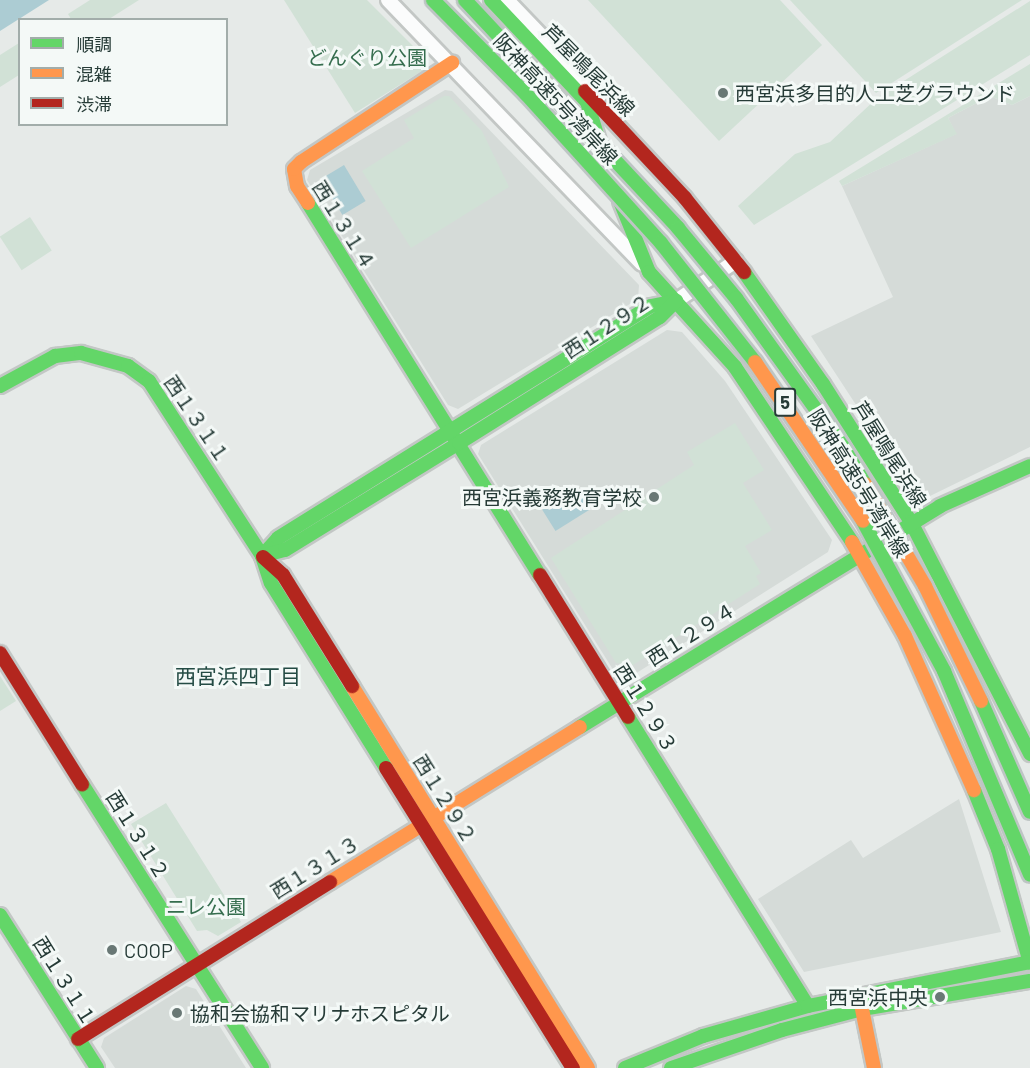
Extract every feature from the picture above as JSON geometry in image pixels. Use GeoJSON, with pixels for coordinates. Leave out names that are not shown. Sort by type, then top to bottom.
{"type":"FeatureCollection","features":[{"type":"Feature","properties":{"kind":"main road","name":"阪神高速5号湾岸線"},"geometry":{"type":"LineString","coordinates":[[433,0],[526,94],[661,243],[718,311],[822,456],[867,527],[944,671],[1030,875]]}},
{"type":"Feature","properties":{"kind":"main road","name":"阪神高速5号湾岸線"},"geometry":{"type":"LineString","coordinates":[[465,0],[678,228],[790,370],[850,457],[926,586],[995,728],[1030,812]]}},
{"type":"Feature","properties":{"kind":"main road"},"geometry":{"type":"LineString","coordinates":[[491,0],[525,34]]}},
{"type":"Feature","properties":{"kind":"main road","name":"芦屋鳴尾浜線"},"geometry":{"type":"LineString","coordinates":[[525,34],[651,160],[736,261],[823,384],[911,522],[1030,754]]}},
{"type":"Feature","properties":{"kind":"main road","name":"芦屋鳴尾浜線"},"geometry":{"type":"LineString","coordinates":[[525,34],[587,102],[632,238],[650,272],[735,367],[859,552],[952,735],[998,849],[1030,962]]}},
{"type":"Feature","properties":{"kind":"main road","name":"西１３１４"},"geometry":{"type":"LineString","coordinates":[[450,430],[297,186],[294,170],[452,63]]}},
{"type":"Feature","properties":{"kind":"main road","name":"西１２９２"},"geometry":{"type":"LineString","coordinates":[[262,556],[278,538],[651,306],[676,301]]}},
{"type":"Feature","properties":{"kind":"main road","name":"西１２９２"},"geometry":{"type":"LineString","coordinates":[[262,556],[285,550],[459,443],[660,317],[676,301]]}},
{"type":"Feature","properties":{"kind":"main road","name":"西１３１１"},"geometry":{"type":"LineString","coordinates":[[0,386],[55,356],[81,353],[128,366],[149,381],[166,404],[262,556]]}},
{"type":"Feature","properties":{"kind":"main road","name":"西１２９３"},"geometry":{"type":"LineString","coordinates":[[450,430],[808,1006]]}},
{"type":"Feature","properties":{"kind":"main road","name":"西１２９４"},"geometry":{"type":"LineString","coordinates":[[420,824],[859,552],[911,522],[1030,466]]}},
{"type":"Feature","properties":{"kind":"main road","name":"西１２９２"},"geometry":{"type":"LineString","coordinates":[[262,556],[283,575],[588,1068]]}},
{"type":"Feature","properties":{"kind":"main road","name":"西１２９２"},"geometry":{"type":"LineString","coordinates":[[262,556],[271,583],[573,1068]]}},
{"type":"Feature","properties":{"kind":"main road","name":"西１３１２"},"geometry":{"type":"LineString","coordinates":[[0,653],[262,1068]]}},
{"type":"Feature","properties":{"kind":"main road","name":"西１３１３"},"geometry":{"type":"LineString","coordinates":[[78,1039],[420,824]]}},
{"type":"Feature","properties":{"kind":"main road","name":"西１３１１"},"geometry":{"type":"LineString","coordinates":[[0,915],[97,1068]]}},
{"type":"Feature","properties":{"kind":"main road"},"geometry":{"type":"LineString","coordinates":[[625,1068],[703,1036],[808,1006],[1030,962]]}},
{"type":"Feature","properties":{"kind":"main road"},"geometry":{"type":"LineString","coordinates":[[671,1068],[782,1030],[862,1009],[1030,981]]}},
{"type":"Feature","properties":{"kind":"main road"},"geometry":{"type":"LineString","coordinates":[[862,1009],[874,1068]]}},
{"type":"Feature","properties":{"kind":"street"},"geometry":{"type":"LineString","coordinates":[[388,0],[452,63],[650,272]]}},
{"type":"Feature","properties":{"kind":"street"},"geometry":{"type":"LineString","coordinates":[[507,0],[626,123],[651,160]]}},
{"type":"Feature","properties":{"kind":"street"},"geometry":{"type":"LineString","coordinates":[[676,301],[736,261]]}},
{"type":"Feature","properties":{"kind":"shaded area"},"geometry":{"type":"Polygon","coordinates":[[[445,90],[452,91],[639,285],[638,299],[458,409],[448,405],[307,180],[310,170],[445,90]]]}},
{"type":"Feature","properties":{"kind":"shaded area"},"geometry":{"type":"Polygon","coordinates":[[[990,96],[1012,105],[1030,96],[1030,447],[928,497],[913,492],[811,336],[893,297],[842,186],[956,134],[948,118],[990,96]]]}},
{"type":"Feature","properties":{"kind":"shaded area","name":"西宮浜義務教育学校"},"geometry":{"type":"Polygon","coordinates":[[[667,330],[682,332],[725,381],[832,540],[828,552],[627,679],[617,676],[478,454],[481,445],[667,330]]]}},
{"type":"Feature","properties":{"kind":"shaded area"},"geometry":{"type":"Polygon","coordinates":[[[959,799],[1001,932],[804,972],[758,899],[851,840],[863,858],[959,799]]]}},
{"type":"Feature","properties":{"kind":"shaded area","name":"協和会協和マリナホスピタル"},"geometry":{"type":"Polygon","coordinates":[[[186,986],[196,989],[246,1068],[115,1068],[101,1047],[104,1038],[186,986]]]}},
{"type":"Feature","properties":{"kind":"green space"},"geometry":{"type":"Polygon","coordinates":[[[90,0],[139,0],[111,18],[70,18],[68,14],[90,0]]]}},
{"type":"Feature","properties":{"kind":"green space","name":"どんぐり公園"},"geometry":{"type":"Polygon","coordinates":[[[284,0],[367,0],[425,58],[425,69],[355,113],[284,0]]]}},
{"type":"Feature","properties":{"kind":"green space","name":"西宮浜多目的人工芝グラウンド"},"geometry":{"type":"Polygon","coordinates":[[[588,0],[780,0],[822,45],[719,141],[588,0]]]}},
{"type":"Feature","properties":{"kind":"green space"},"geometry":{"type":"Polygon","coordinates":[[[790,0],[1022,0],[876,93],[790,0]]]}},
{"type":"Feature","properties":{"kind":"green space"},"geometry":{"type":"Polygon","coordinates":[[[1030,1],[1030,55],[754,225],[738,206],[795,154],[830,142],[877,98],[1030,1]]]}},
{"type":"Feature","properties":{"kind":"green space"},"geometry":{"type":"Polygon","coordinates":[[[18,44],[18,76],[0,87],[0,55],[18,44]]]}},
{"type":"Feature","properties":{"kind":"green space"},"geometry":{"type":"Polygon","coordinates":[[[1030,64],[1030,96],[1012,105],[990,96],[948,118],[957,134],[842,186],[839,181],[1030,64]]]}},
{"type":"Feature","properties":{"kind":"green space"},"geometry":{"type":"Polygon","coordinates":[[[444,96],[449,96],[482,131],[509,187],[411,248],[362,171],[414,138],[404,120],[444,96]]]}},
{"type":"Feature","properties":{"kind":"green space"},"geometry":{"type":"Polygon","coordinates":[[[30,217],[52,251],[22,270],[0,236],[30,217]]]}},
{"type":"Feature","properties":{"kind":"green space"},"geometry":{"type":"Polygon","coordinates":[[[735,423],[764,470],[743,483],[772,530],[745,546],[761,573],[756,576],[760,584],[633,665],[616,663],[551,558],[694,465],[687,452],[735,423]]]}},
{"type":"Feature","properties":{"kind":"green space"},"geometry":{"type":"Polygon","coordinates":[[[0,676],[16,701],[0,711],[0,676]]]}},
{"type":"Feature","properties":{"kind":"green space","name":"ニレ公園"},"geometry":{"type":"Polygon","coordinates":[[[166,803],[241,922],[218,936],[207,930],[197,931],[131,824],[166,803]]]}},
{"type":"Feature","properties":{"kind":"water"},"geometry":{"type":"Polygon","coordinates":[[[0,0],[49,0],[18,18],[0,31],[0,0]]]}},
{"type":"Feature","properties":{"kind":"water"},"geometry":{"type":"Polygon","coordinates":[[[344,165],[366,201],[342,215],[321,179],[344,165]]]}},
{"type":"Feature","properties":{"kind":"water"},"geometry":{"type":"Polygon","coordinates":[[[577,488],[590,509],[555,531],[542,510],[577,488]]]}},
{"type":"Feature","properties":{"kind":"traffic: fast"},"geometry":{"type":"LineString","coordinates":[[433,0],[526,94],[661,243],[755,362]]}},
{"type":"Feature","properties":{"kind":"traffic: fast"},"geometry":{"type":"LineString","coordinates":[[465,0],[678,228],[736,298],[843,447],[865,484]]}},
{"type":"Feature","properties":{"kind":"traffic: fast"},"geometry":{"type":"LineString","coordinates":[[491,0],[587,102],[599,141]]}},
{"type":"Feature","properties":{"kind":"traffic: fast"},"geometry":{"type":"LineString","coordinates":[[620,201],[649,272],[735,367],[852,542]]}},
{"type":"Feature","properties":{"kind":"traffic: fast"},"geometry":{"type":"LineString","coordinates":[[308,203],[540,575]]}},
{"type":"Feature","properties":{"kind":"traffic: fast"},"geometry":{"type":"LineString","coordinates":[[744,272],[823,384],[911,522],[1030,754]]}},
{"type":"Feature","properties":{"kind":"traffic: fast"},"geometry":{"type":"LineString","coordinates":[[262,556],[278,538],[651,306],[676,301]]}},
{"type":"Feature","properties":{"kind":"traffic: fast"},"geometry":{"type":"LineString","coordinates":[[262,556],[285,550],[459,443],[660,317],[676,301]]}},
{"type":"Feature","properties":{"kind":"traffic: fast"},"geometry":{"type":"LineString","coordinates":[[0,386],[55,356],[81,353],[128,366],[149,381],[262,556],[271,583],[386,768]]}},
{"type":"Feature","properties":{"kind":"traffic: fast"},"geometry":{"type":"LineString","coordinates":[[580,727],[940,506],[1030,466]]}},
{"type":"Feature","properties":{"kind":"traffic: fast"},"geometry":{"type":"LineString","coordinates":[[863,521],[944,671],[1030,875]]}},
{"type":"Feature","properties":{"kind":"traffic: fast"},"geometry":{"type":"LineString","coordinates":[[981,701],[1030,812]]}},
{"type":"Feature","properties":{"kind":"traffic: fast"},"geometry":{"type":"LineString","coordinates":[[628,717],[808,1006]]}},
{"type":"Feature","properties":{"kind":"traffic: fast"},"geometry":{"type":"LineString","coordinates":[[82,784],[262,1068]]}},
{"type":"Feature","properties":{"kind":"traffic: fast"},"geometry":{"type":"LineString","coordinates":[[974,790],[998,849],[1030,963]]}},
{"type":"Feature","properties":{"kind":"traffic: fast"},"geometry":{"type":"LineString","coordinates":[[0,915],[97,1068]]}},
{"type":"Feature","properties":{"kind":"traffic: fast"},"geometry":{"type":"LineString","coordinates":[[625,1068],[703,1036],[808,1006],[1030,962]]}},
{"type":"Feature","properties":{"kind":"traffic: fast"},"geometry":{"type":"LineString","coordinates":[[671,1068],[782,1030],[862,1009],[1030,981]]}},
{"type":"Feature","properties":{"kind":"traffic: slow"},"geometry":{"type":"LineString","coordinates":[[308,203],[297,186],[294,169],[301,162],[452,63]]}},
{"type":"Feature","properties":{"kind":"traffic: slow"},"geometry":{"type":"LineString","coordinates":[[755,362],[863,521]]}},
{"type":"Feature","properties":{"kind":"traffic: slow"},"geometry":{"type":"LineString","coordinates":[[865,484],[925,586],[981,701]]}},
{"type":"Feature","properties":{"kind":"traffic: slow"},"geometry":{"type":"LineString","coordinates":[[852,542],[905,636],[974,790]]}},
{"type":"Feature","properties":{"kind":"traffic: slow"},"geometry":{"type":"LineString","coordinates":[[352,686],[588,1068]]}},
{"type":"Feature","properties":{"kind":"traffic: slow"},"geometry":{"type":"LineString","coordinates":[[330,882],[580,727]]}},
{"type":"Feature","properties":{"kind":"traffic: slow"},"geometry":{"type":"LineString","coordinates":[[862,1009],[874,1068]]}},
{"type":"Feature","properties":{"kind":"traffic: jam"},"geometry":{"type":"LineString","coordinates":[[585,91],[685,198],[744,272]]}},
{"type":"Feature","properties":{"kind":"traffic: jam"},"geometry":{"type":"LineString","coordinates":[[263,557],[283,575],[352,686]]}},
{"type":"Feature","properties":{"kind":"traffic: jam"},"geometry":{"type":"LineString","coordinates":[[540,575],[628,717]]}},
{"type":"Feature","properties":{"kind":"traffic: jam"},"geometry":{"type":"LineString","coordinates":[[0,653],[82,784]]}},
{"type":"Feature","properties":{"kind":"traffic: jam"},"geometry":{"type":"LineString","coordinates":[[386,768],[573,1068]]}},
{"type":"Feature","properties":{"kind":"traffic: jam"},"geometry":{"type":"LineString","coordinates":[[78,1039],[330,882]]}},
{"type":"Feature","properties":{"kind":"place","name":"西宮浜多目的人工芝グラウンド"},"geometry":{"type":"Point","coordinates":[723,93]}},
{"type":"Feature","properties":{"kind":"place","name":"西宮浜義務教育学校"},"geometry":{"type":"Point","coordinates":[654,497]}},
{"type":"Feature","properties":{"kind":"place","name":"COOP"},"geometry":{"type":"Point","coordinates":[112,950]}},
{"type":"Feature","properties":{"kind":"place","name":"西宮浜中央"},"geometry":{"type":"Point","coordinates":[940,997]}},
{"type":"Feature","properties":{"kind":"place","name":"協和会協和マリナホスピタル"},"geometry":{"type":"Point","coordinates":[177,1013]}},
{"type":"Feature","properties":{"kind":"district","name":"西宮浜四丁目"},"geometry":{"type":"Point","coordinates":[238,676]}}]}
